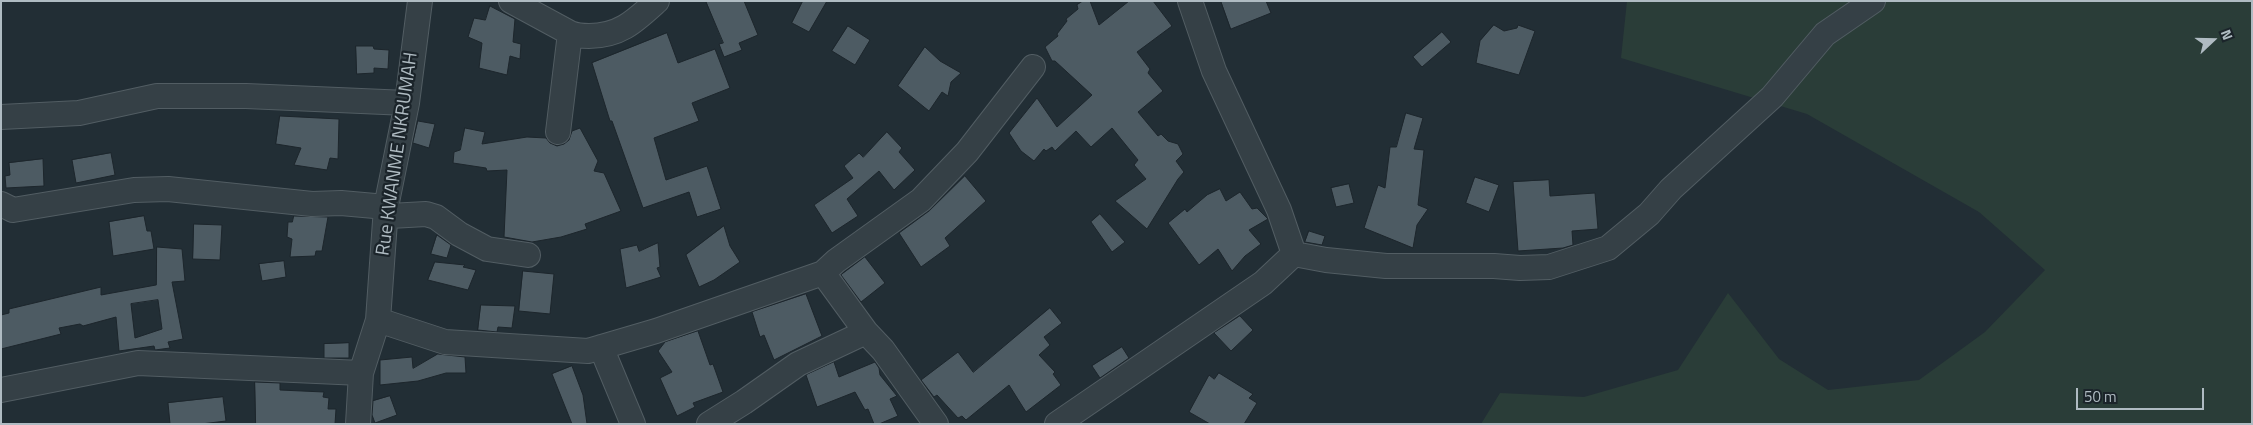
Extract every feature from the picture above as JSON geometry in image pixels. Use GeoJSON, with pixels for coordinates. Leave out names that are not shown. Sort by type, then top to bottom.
{"type":"FeatureCollection","features":[{"type":"Feature","properties":{"kind":"street","name":"Rue KWANME NKRUMAH"},"geometry":{"type":"LineString","coordinates":[[358,424],[361,372],[378,320],[386,207],[406,103],[420,1]]}},
{"type":"Feature","properties":{"kind":"street"},"geometry":{"type":"LineString","coordinates":[[511,1],[576,36],[607,36],[634,23],[656,1]]}},
{"type":"Feature","properties":{"kind":"street"},"geometry":{"type":"LineString","coordinates":[[1190,1],[1214,71],[1280,210],[1294,254]]}},
{"type":"Feature","properties":{"kind":"street"},"geometry":{"type":"LineString","coordinates":[[1294,254],[1386,266],[1494,266],[1520,268],[1550,267],[1608,248],[1649,214],[1672,189],[1772,98],[1825,34],[1873,1]]}},
{"type":"Feature","properties":{"kind":"street"},"geometry":{"type":"LineString","coordinates":[[558,132],[570,33]]}},
{"type":"Feature","properties":{"kind":"street"},"geometry":{"type":"LineString","coordinates":[[378,320],[445,342],[588,351],[656,331],[823,272],[921,200],[967,152],[1033,67]]}},
{"type":"Feature","properties":{"kind":"street"},"geometry":{"type":"LineString","coordinates":[[1,118],[79,113],[157,96],[246,96],[406,103]]}},
{"type":"Feature","properties":{"kind":"street"},"geometry":{"type":"LineString","coordinates":[[1,204],[13,210],[134,190],[168,189],[312,204],[386,207],[390,216],[415,213],[436,218],[459,234],[487,249],[528,255]]}},
{"type":"Feature","properties":{"kind":"street"},"geometry":{"type":"LineString","coordinates":[[1057,424],[1263,283],[1294,254]]}},
{"type":"Feature","properties":{"kind":"street"},"geometry":{"type":"LineString","coordinates":[[823,272],[866,332],[883,350],[936,424]]}},
{"type":"Feature","properties":{"kind":"street"},"geometry":{"type":"LineString","coordinates":[[708,424],[744,402],[798,364],[866,332]]}},
{"type":"Feature","properties":{"kind":"street"},"geometry":{"type":"LineString","coordinates":[[601,347],[633,424]]}},
{"type":"Feature","properties":{"kind":"street"},"geometry":{"type":"LineString","coordinates":[[1,390],[138,363],[361,372]]}},
{"type":"Feature","properties":{"kind":"green space"},"geometry":{"type":"Polygon","coordinates":[[[1627,1],[2252,1],[2252,424],[1481,424],[1500,393],[1584,397],[1678,370],[1728,293],[1779,359],[1828,390],[1919,380],[1985,332],[2045,270],[1979,212],[1807,114],[1621,58],[1627,1]]]}},
{"type":"Feature","properties":{"kind":"building"},"geometry":{"type":"Polygon","coordinates":[[[706,1],[744,1],[758,35],[739,43],[742,50],[724,57],[719,44],[723,43],[706,1]]]}},
{"type":"Feature","properties":{"kind":"building"},"geometry":{"type":"Polygon","coordinates":[[[803,1],[827,1],[809,32],[792,23],[803,1]]]}},
{"type":"Feature","properties":{"kind":"building"},"geometry":{"type":"Polygon","coordinates":[[[1083,1],[1090,1],[1099,25],[1129,1],[1153,1],[1172,26],[1137,52],[1150,69],[1148,73],[1163,91],[1138,112],[1158,136],[1161,134],[1168,141],[1178,144],[1183,154],[1176,161],[1184,172],[1147,229],[1115,201],[1146,179],[1134,165],[1138,160],[1112,128],[1091,147],[1076,131],[1055,151],[1052,147],[1046,151],[1044,149],[1034,161],[1021,151],[1009,133],[1037,98],[1057,127],[1092,95],[1055,61],[1052,61],[1045,47],[1058,36],[1057,34],[1067,21],[1066,19],[1078,9],[1077,5],[1083,1]]]}},
{"type":"Feature","properties":{"kind":"building"},"geometry":{"type":"Polygon","coordinates":[[[1221,1],[1266,1],[1271,13],[1231,29],[1221,1]]]}},
{"type":"Feature","properties":{"kind":"building"},"geometry":{"type":"Polygon","coordinates":[[[490,6],[515,19],[513,42],[521,44],[520,59],[510,56],[507,75],[479,68],[482,43],[468,37],[474,18],[485,20],[490,6]]]}},
{"type":"Feature","properties":{"kind":"building"},"geometry":{"type":"Polygon","coordinates":[[[1494,25],[1504,31],[1517,28],[1518,25],[1535,31],[1519,75],[1476,63],[1480,41],[1494,25]]]}},
{"type":"Feature","properties":{"kind":"building"},"geometry":{"type":"Polygon","coordinates":[[[848,26],[870,40],[855,65],[832,51],[848,26]]]}},
{"type":"Feature","properties":{"kind":"building"},"geometry":{"type":"Polygon","coordinates":[[[1442,32],[1451,42],[1422,67],[1413,57],[1442,32]]]}},
{"type":"Feature","properties":{"kind":"building"},"geometry":{"type":"Polygon","coordinates":[[[667,33],[678,63],[715,49],[730,88],[692,103],[699,121],[654,138],[666,180],[707,166],[721,209],[697,217],[689,192],[643,208],[612,121],[610,121],[592,63],[667,33]]]}},
{"type":"Feature","properties":{"kind":"building"},"geometry":{"type":"Polygon","coordinates":[[[356,46],[373,46],[374,49],[389,50],[388,69],[374,68],[374,73],[357,74],[356,46]]]}},
{"type":"Feature","properties":{"kind":"building"},"geometry":{"type":"Polygon","coordinates":[[[925,47],[940,61],[961,73],[951,82],[948,96],[942,92],[929,111],[898,86],[925,47]]]}},
{"type":"Feature","properties":{"kind":"building"},"geometry":{"type":"Polygon","coordinates":[[[1406,113],[1423,118],[1414,149],[1424,150],[1418,205],[1428,209],[1417,225],[1413,248],[1364,228],[1378,185],[1385,188],[1390,147],[1396,147],[1406,113]]]}},
{"type":"Feature","properties":{"kind":"building"},"geometry":{"type":"Polygon","coordinates":[[[280,116],[339,119],[338,159],[330,158],[327,170],[294,165],[301,148],[276,144],[280,116]]]}},
{"type":"Feature","properties":{"kind":"building"},"geometry":{"type":"Polygon","coordinates":[[[418,121],[435,124],[429,148],[413,143],[418,121]]]}},
{"type":"Feature","properties":{"kind":"building"},"geometry":{"type":"Polygon","coordinates":[[[465,128],[485,132],[482,144],[527,137],[546,138],[550,143],[557,146],[564,144],[569,140],[572,131],[580,128],[598,161],[594,171],[604,173],[621,211],[585,224],[587,229],[561,237],[532,242],[504,237],[507,170],[487,171],[486,168],[453,163],[454,152],[460,150],[465,128]]]}},
{"type":"Feature","properties":{"kind":"building"},"geometry":{"type":"Polygon","coordinates":[[[887,132],[902,148],[899,152],[915,170],[894,190],[879,171],[847,199],[858,216],[832,233],[814,205],[853,178],[844,166],[859,153],[863,157],[887,132]]]}},
{"type":"Feature","properties":{"kind":"building"},"geometry":{"type":"Polygon","coordinates":[[[111,153],[115,175],[76,183],[72,160],[111,153]]]}},
{"type":"Feature","properties":{"kind":"building"},"geometry":{"type":"Polygon","coordinates":[[[43,159],[44,186],[6,188],[5,176],[10,175],[9,163],[43,159]]]}},
{"type":"Feature","properties":{"kind":"building"},"geometry":{"type":"Polygon","coordinates":[[[965,176],[986,201],[945,238],[950,246],[921,267],[899,233],[929,211],[965,176]]]}},
{"type":"Feature","properties":{"kind":"building"},"geometry":{"type":"Polygon","coordinates":[[[1475,177],[1499,185],[1489,212],[1466,203],[1475,177]]]}},
{"type":"Feature","properties":{"kind":"building"},"geometry":{"type":"Polygon","coordinates":[[[1549,180],[1550,196],[1595,193],[1598,229],[1572,231],[1573,245],[1563,248],[1518,251],[1513,182],[1549,180]]]}},
{"type":"Feature","properties":{"kind":"building"},"geometry":{"type":"Polygon","coordinates":[[[1349,184],[1354,203],[1336,207],[1331,188],[1349,184]]]}},
{"type":"Feature","properties":{"kind":"building"},"geometry":{"type":"Polygon","coordinates":[[[1220,189],[1226,201],[1240,192],[1252,209],[1257,208],[1268,219],[1249,230],[1261,244],[1245,256],[1232,271],[1218,249],[1199,265],[1168,223],[1185,209],[1187,212],[1207,195],[1220,189]]]}},
{"type":"Feature","properties":{"kind":"building"},"geometry":{"type":"Polygon","coordinates":[[[1100,214],[1125,242],[1112,252],[1091,222],[1100,214]]]}},
{"type":"Feature","properties":{"kind":"building"},"geometry":{"type":"Polygon","coordinates":[[[144,216],[147,231],[151,231],[154,249],[113,256],[109,222],[144,216]]]}},
{"type":"Feature","properties":{"kind":"building"},"geometry":{"type":"Polygon","coordinates":[[[294,216],[328,217],[322,251],[316,251],[315,256],[290,257],[292,239],[287,237],[288,222],[292,222],[294,216]]]}},
{"type":"Feature","properties":{"kind":"building"},"geometry":{"type":"Polygon","coordinates":[[[194,224],[222,225],[220,260],[193,259],[194,224]]]}},
{"type":"Feature","properties":{"kind":"building"},"geometry":{"type":"Polygon","coordinates":[[[724,226],[730,246],[740,262],[714,280],[699,287],[686,255],[724,226]]]}},
{"type":"Feature","properties":{"kind":"building"},"geometry":{"type":"Polygon","coordinates":[[[1309,231],[1325,236],[1322,245],[1305,242],[1309,231]]]}},
{"type":"Feature","properties":{"kind":"building"},"geometry":{"type":"Polygon","coordinates":[[[437,235],[451,245],[447,258],[431,254],[437,235]]]}},
{"type":"Feature","properties":{"kind":"building"},"geometry":{"type":"Polygon","coordinates":[[[658,243],[660,267],[657,268],[661,277],[626,288],[620,249],[637,245],[639,251],[658,243]]]}},
{"type":"Feature","properties":{"kind":"building"},"geometry":{"type":"Polygon","coordinates":[[[157,247],[182,249],[185,281],[172,282],[183,339],[168,342],[170,348],[155,350],[154,346],[119,351],[116,317],[83,326],[80,324],[59,328],[61,334],[1,349],[1,315],[9,313],[9,309],[101,287],[101,295],[156,285],[157,247]],[[158,300],[131,304],[135,338],[162,329],[158,300]]]}},
{"type":"Feature","properties":{"kind":"building"},"geometry":{"type":"Polygon","coordinates":[[[865,257],[885,283],[861,302],[841,275],[865,257]]]}},
{"type":"Feature","properties":{"kind":"building"},"geometry":{"type":"Polygon","coordinates":[[[284,261],[286,277],[262,281],[259,264],[284,261]]]}},
{"type":"Feature","properties":{"kind":"building"},"geometry":{"type":"Polygon","coordinates":[[[435,262],[465,265],[463,267],[476,270],[468,290],[428,280],[435,262]]]}},
{"type":"Feature","properties":{"kind":"building"},"geometry":{"type":"Polygon","coordinates":[[[523,271],[554,274],[550,314],[519,311],[523,271]]]}},
{"type":"Feature","properties":{"kind":"building"},"geometry":{"type":"Polygon","coordinates":[[[806,294],[822,336],[774,360],[764,335],[760,337],[752,312],[806,294]]]}},
{"type":"Feature","properties":{"kind":"building"},"geometry":{"type":"Polygon","coordinates":[[[481,305],[515,306],[512,328],[498,327],[497,332],[478,330],[481,305]]]}},
{"type":"Feature","properties":{"kind":"building"},"geometry":{"type":"Polygon","coordinates":[[[1050,308],[1062,323],[1044,337],[1050,345],[1039,355],[1055,372],[1053,374],[1061,385],[1026,412],[1009,385],[966,420],[962,416],[958,418],[937,395],[934,397],[921,380],[958,352],[973,372],[1050,308]]]}},
{"type":"Feature","properties":{"kind":"building"},"geometry":{"type":"Polygon","coordinates":[[[1240,316],[1253,330],[1231,351],[1214,333],[1240,316]]]}},
{"type":"Feature","properties":{"kind":"building"},"geometry":{"type":"Polygon","coordinates":[[[698,331],[710,365],[713,364],[723,392],[693,403],[695,407],[677,416],[660,378],[672,372],[658,351],[665,342],[698,331]]]}},
{"type":"Feature","properties":{"kind":"building"},"geometry":{"type":"Polygon","coordinates":[[[349,343],[349,358],[324,358],[324,344],[349,343]]]}},
{"type":"Feature","properties":{"kind":"building"},"geometry":{"type":"Polygon","coordinates":[[[1122,347],[1129,358],[1100,378],[1092,366],[1122,347]]]}},
{"type":"Feature","properties":{"kind":"building"},"geometry":{"type":"Polygon","coordinates":[[[438,354],[465,357],[466,373],[446,373],[418,381],[380,385],[380,360],[412,357],[413,368],[438,354]]]}},
{"type":"Feature","properties":{"kind":"building"},"geometry":{"type":"Polygon","coordinates":[[[834,362],[839,377],[875,362],[879,368],[880,375],[897,396],[890,399],[898,416],[879,424],[874,424],[868,409],[865,410],[855,392],[817,407],[806,375],[834,362]]]}},
{"type":"Feature","properties":{"kind":"building"},"geometry":{"type":"Polygon","coordinates":[[[572,366],[583,395],[587,424],[572,424],[552,374],[572,366]]]}},
{"type":"Feature","properties":{"kind":"building"},"geometry":{"type":"Polygon","coordinates":[[[1219,373],[1253,394],[1249,398],[1257,403],[1244,424],[1210,424],[1189,412],[1209,375],[1214,379],[1219,373]]]}},
{"type":"Feature","properties":{"kind":"building"},"geometry":{"type":"Polygon","coordinates":[[[255,382],[280,383],[280,390],[324,392],[323,397],[329,398],[328,409],[336,409],[335,424],[256,424],[255,382]]]}},
{"type":"Feature","properties":{"kind":"building"},"geometry":{"type":"Polygon","coordinates":[[[390,396],[397,415],[375,423],[372,415],[373,401],[390,396]]]}},
{"type":"Feature","properties":{"kind":"building"},"geometry":{"type":"Polygon","coordinates":[[[223,397],[226,421],[201,424],[170,424],[168,403],[223,397]]]}}]}
